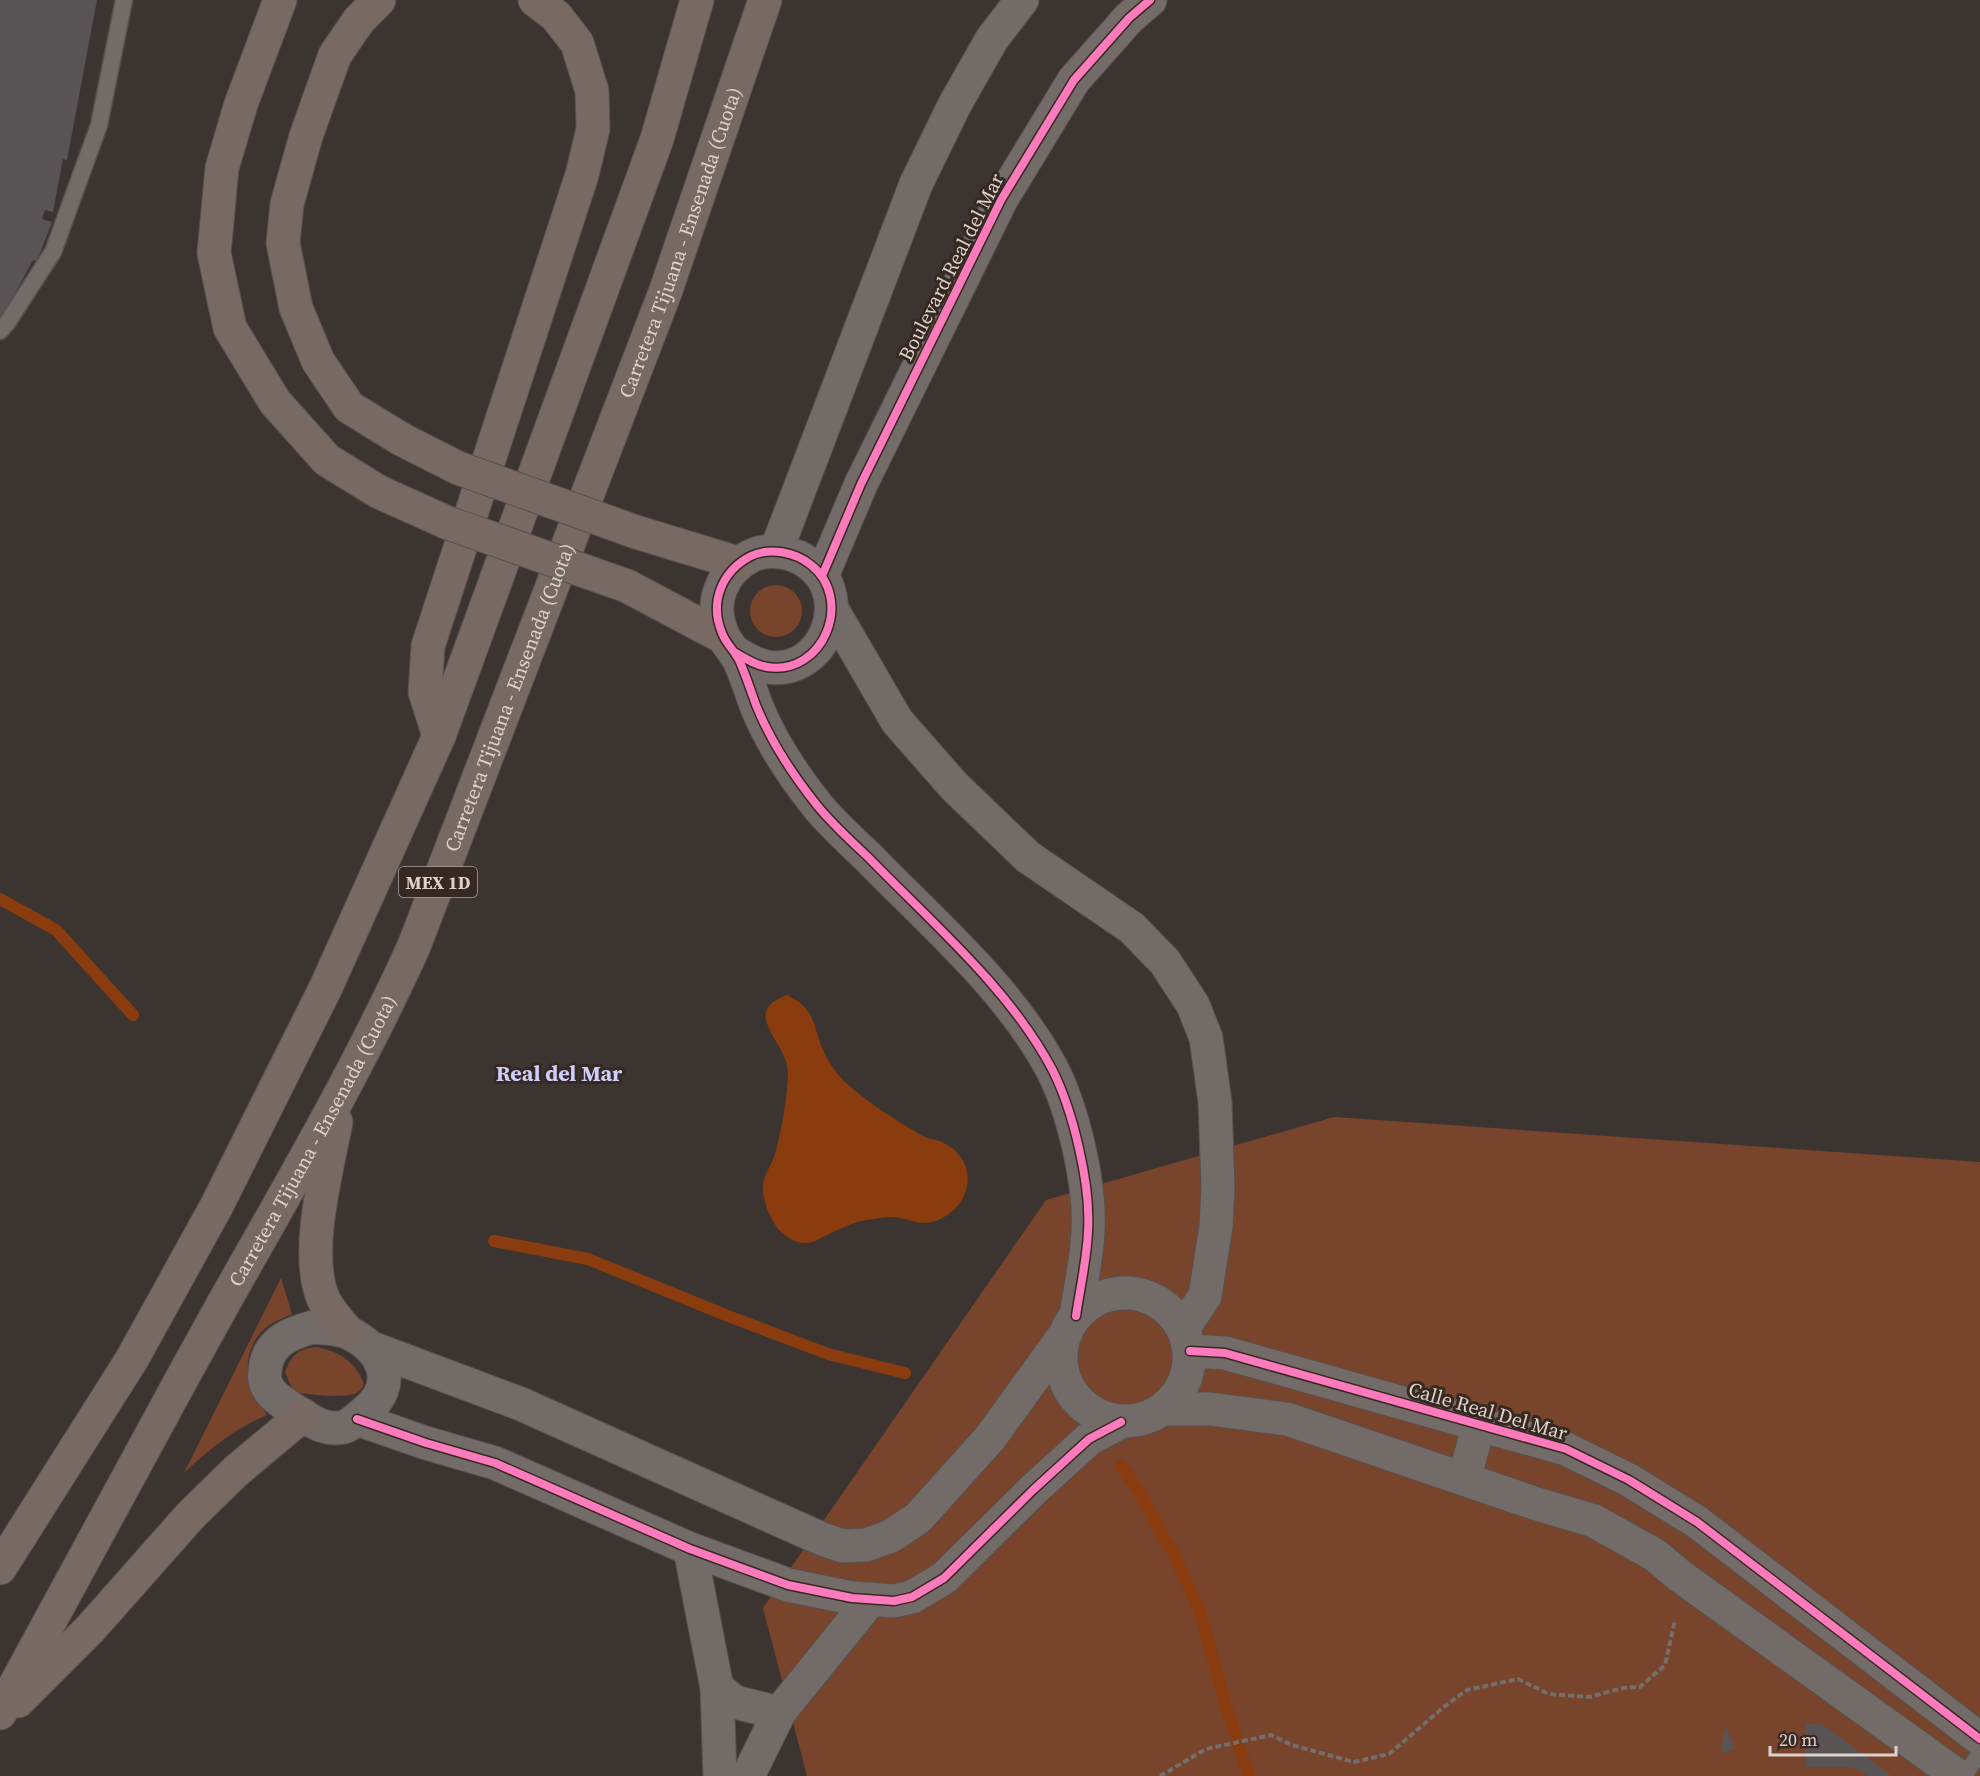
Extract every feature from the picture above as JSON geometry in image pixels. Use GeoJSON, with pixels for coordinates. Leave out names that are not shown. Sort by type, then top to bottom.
{"type":"FeatureCollection","features":[{"type":"Feature","properties":{"kind":"highway"},"geometry":{"type":"LineString","coordinates":[[280,0],[241,104],[222,168],[214,253],[230,328],[275,402],[327,460],[379,492],[448,523],[627,586],[730,645]]}},
{"type":"Feature","properties":{"kind":"highway"},"geometry":{"type":"LineString","coordinates":[[379,0],[359,20],[335,55],[306,136],[287,204],[283,243],[296,308],[318,361],[349,407],[401,439],[458,468],[636,532],[738,563]]}},
{"type":"Feature","properties":{"kind":"highway"},"geometry":{"type":"LineString","coordinates":[[439,736],[425,692],[428,646],[582,175],[593,129],[592,91],[577,43],[556,16],[535,0]]}},
{"type":"Feature","properties":{"kind":"highway","name":"MEX 1D"},"geometry":{"type":"LineString","coordinates":[[0,1568],[132,1359],[216,1207],[326,987],[439,736],[657,139],[698,0]]}},
{"type":"Feature","properties":{"kind":"highway","name":"Carretera Tijuana - Ensenada (Cuota)"},"geometry":{"type":"LineString","coordinates":[[0,1713],[342,1092],[388,1002],[426,912],[666,290],[765,0]]}},
{"type":"Feature","properties":{"kind":"highway"},"geometry":{"type":"LineString","coordinates":[[342,1092],[324,1183],[316,1237],[316,1264],[323,1297],[331,1313],[361,1341]]}},
{"type":"Feature","properties":{"kind":"highway"},"geometry":{"type":"LineString","coordinates":[[0,1719],[90,1629],[191,1515],[235,1473],[303,1415]]}},
{"type":"Feature","properties":{"kind":"street"},"geometry":{"type":"LineString","coordinates":[[776,551],[916,184],[955,104],[992,39],[1022,0]]}},
{"type":"Feature","properties":{"kind":"street","name":"Boulevard Real del Mar"},"geometry":{"type":"LineString","coordinates":[[822,576],[861,484],[1001,200],[1074,80],[1129,18],[1150,0]]}},
{"type":"Feature","properties":{"kind":"street"},"geometry":{"type":"LineString","coordinates":[[730,645],[752,662],[770,667],[789,666],[806,658],[819,646],[829,630],[832,611],[830,593],[822,576],[810,564],[793,554],[776,551],[756,554],[738,563],[725,579],[717,597],[717,618],[757,706],[794,774],[817,805],[970,962],[1025,1024],[1053,1071],[1074,1126],[1084,1175],[1088,1230],[1071,1325],[1061,1353],[1063,1373],[1071,1392],[1084,1407],[1102,1417],[1121,1422]]}},
{"type":"Feature","properties":{"kind":"street"},"geometry":{"type":"LineString","coordinates":[[832,611],[897,720],[954,786],[1028,857],[1132,928],[1165,962],[1193,1005],[1206,1038],[1215,1102],[1217,1197],[1216,1226],[1205,1296],[1186,1340]]}},
{"type":"Feature","properties":{"kind":"street"},"geometry":{"type":"LineString","coordinates":[[357,1419],[426,1443],[495,1463],[690,1549],[788,1585],[852,1598],[894,1601],[912,1597],[944,1578],[1033,1490],[1089,1439],[1121,1422],[1143,1419],[1163,1409],[1179,1393],[1188,1373],[1186,1340],[1170,1311],[1151,1299],[1130,1293],[1109,1295],[1091,1303],[1071,1325],[990,1438],[918,1518],[883,1539],[866,1545],[843,1546],[822,1539],[521,1404],[361,1341],[313,1327],[294,1332],[278,1341],[268,1354],[264,1374],[266,1386],[274,1395],[315,1424],[345,1427],[376,1403],[384,1383],[384,1371],[361,1341]]}},
{"type":"Feature","properties":{"kind":"street","name":"Calle Real Del Mar"},"geometry":{"type":"LineString","coordinates":[[1186,1340],[1566,1449],[1629,1480],[1697,1522],[1980,1739]]}},
{"type":"Feature","properties":{"kind":"street"},"geometry":{"type":"LineString","coordinates":[[1338,1436],[1351,1388]]}},
{"type":"Feature","properties":{"kind":"street"},"geometry":{"type":"LineString","coordinates":[[1163,1409],[1210,1409],[1287,1419],[1594,1521],[1655,1555],[1680,1576],[1958,1776]]}},
{"type":"Feature","properties":{"kind":"street"},"geometry":{"type":"LineString","coordinates":[[1464,1479],[1479,1425]]}},
{"type":"Feature","properties":{"kind":"street"},"geometry":{"type":"LineString","coordinates":[[690,1549],[717,1688],[720,1776]]}},
{"type":"Feature","properties":{"kind":"street"},"geometry":{"type":"LineString","coordinates":[[748,1776],[779,1713],[871,1599]]}},
{"type":"Feature","properties":{"kind":"street"},"geometry":{"type":"LineString","coordinates":[[717,1688],[735,1702],[779,1713]]}},
{"type":"Feature","properties":{"kind":"lane"},"geometry":{"type":"LineString","coordinates":[[0,331],[53,252],[99,125],[124,0]]}},
{"type":"Feature","properties":{"kind":"lane"},"geometry":{"type":"LineString","coordinates":[[1964,1776],[1980,1754]]}},
{"type":"Feature","properties":{"kind":"path"},"geometry":{"type":"LineString","coordinates":[[1160,1776],[1206,1749],[1271,1735],[1292,1745],[1354,1762],[1389,1754],[1467,1690],[1518,1679],[1549,1694],[1589,1697],[1623,1688],[1640,1687],[1665,1665],[1673,1635],[1680,1576]]}},
{"type":"Feature","properties":{"kind":"shaded area"},"geometry":{"type":"Polygon","coordinates":[[[771,585],[781,585],[790,589],[798,597],[802,611],[798,625],[790,633],[781,637],[771,637],[762,633],[754,625],[750,616],[750,606],[754,597],[762,589],[771,585]]]}},
{"type":"Feature","properties":{"kind":"shaded area"},"geometry":{"type":"Polygon","coordinates":[[[787,995],[808,1012],[825,1055],[848,1085],[903,1124],[923,1136],[942,1142],[962,1158],[967,1173],[966,1189],[960,1203],[948,1214],[928,1223],[892,1217],[862,1221],[806,1243],[789,1238],[776,1226],[767,1210],[763,1187],[780,1134],[788,1073],[786,1062],[766,1020],[767,1011],[773,1002],[787,995]]]}},
{"type":"Feature","properties":{"kind":"shaded area"},"geometry":{"type":"Polygon","coordinates":[[[1334,1117],[1980,1162],[1980,1776],[807,1776],[763,1608],[1046,1200],[1334,1117]]]}},
{"type":"Feature","properties":{"kind":"shaded area"},"geometry":{"type":"Polygon","coordinates":[[[281,1278],[292,1314],[264,1329],[253,1344],[248,1360],[251,1387],[267,1415],[223,1440],[184,1473],[281,1278]]]}},
{"type":"Feature","properties":{"kind":"shaded area"},"geometry":{"type":"Polygon","coordinates":[[[316,1347],[339,1354],[351,1363],[364,1384],[360,1390],[354,1394],[341,1396],[293,1391],[285,1372],[290,1361],[300,1351],[316,1347]]]}},
{"type":"Feature","properties":{"kind":"building"},"geometry":{"type":"Polygon","coordinates":[[[0,0],[97,0],[67,160],[63,159],[53,212],[45,210],[42,219],[52,222],[37,261],[33,260],[0,321],[0,0]]]}},
{"type":"Feature","properties":{"kind":"building"},"geometry":{"type":"Polygon","coordinates":[[[1806,1724],[1822,1724],[1892,1776],[1868,1776],[1860,1770],[1849,1767],[1806,1767],[1806,1724]]]}},
{"type":"Feature","properties":{"kind":"building"},"geometry":{"type":"Polygon","coordinates":[[[1726,1727],[1735,1748],[1724,1754],[1721,1749],[1726,1727]]]}},
{"type":"Feature","properties":{"kind":"waterway"},"geometry":{"type":"LineString","coordinates":[[0,899],[56,930],[133,1015]]}},
{"type":"Feature","properties":{"kind":"waterway"},"geometry":{"type":"LineString","coordinates":[[494,1241],[588,1259],[828,1354],[905,1373]]}},
{"type":"Feature","properties":{"kind":"waterway"},"geometry":{"type":"LineString","coordinates":[[1121,1466],[1140,1493],[1175,1557],[1200,1611],[1226,1706],[1249,1776]]}},
{"type":"Feature","properties":{"kind":"cycle path"},"geometry":{"type":"LineString","coordinates":[[822,576],[861,484],[1001,200],[1074,80],[1129,18],[1150,0]]}},
{"type":"Feature","properties":{"kind":"cycle path"},"geometry":{"type":"LineString","coordinates":[[736,653],[763,666],[787,667],[804,660],[817,648],[826,632],[831,615],[830,597],[824,580],[811,565],[798,557],[774,551],[758,553],[741,562],[726,579],[718,599],[718,621],[722,633],[740,662],[768,731],[807,793],[834,825],[943,931],[991,983],[1034,1039],[1052,1069],[1073,1126],[1087,1192],[1087,1242],[1076,1316]]}},
{"type":"Feature","properties":{"kind":"cycle path"},"geometry":{"type":"LineString","coordinates":[[1190,1351],[1225,1353],[1566,1449],[1629,1480],[1697,1522],[1980,1739]]}},
{"type":"Feature","properties":{"kind":"cycle path"},"geometry":{"type":"LineString","coordinates":[[357,1419],[426,1443],[495,1463],[690,1549],[788,1585],[852,1598],[894,1601],[912,1597],[944,1578],[1033,1490],[1089,1439],[1121,1422]]}},
{"type":"Feature","properties":{"kind":"district","name":"Real del Mar"},"geometry":{"type":"Point","coordinates":[559,1073]}}]}
